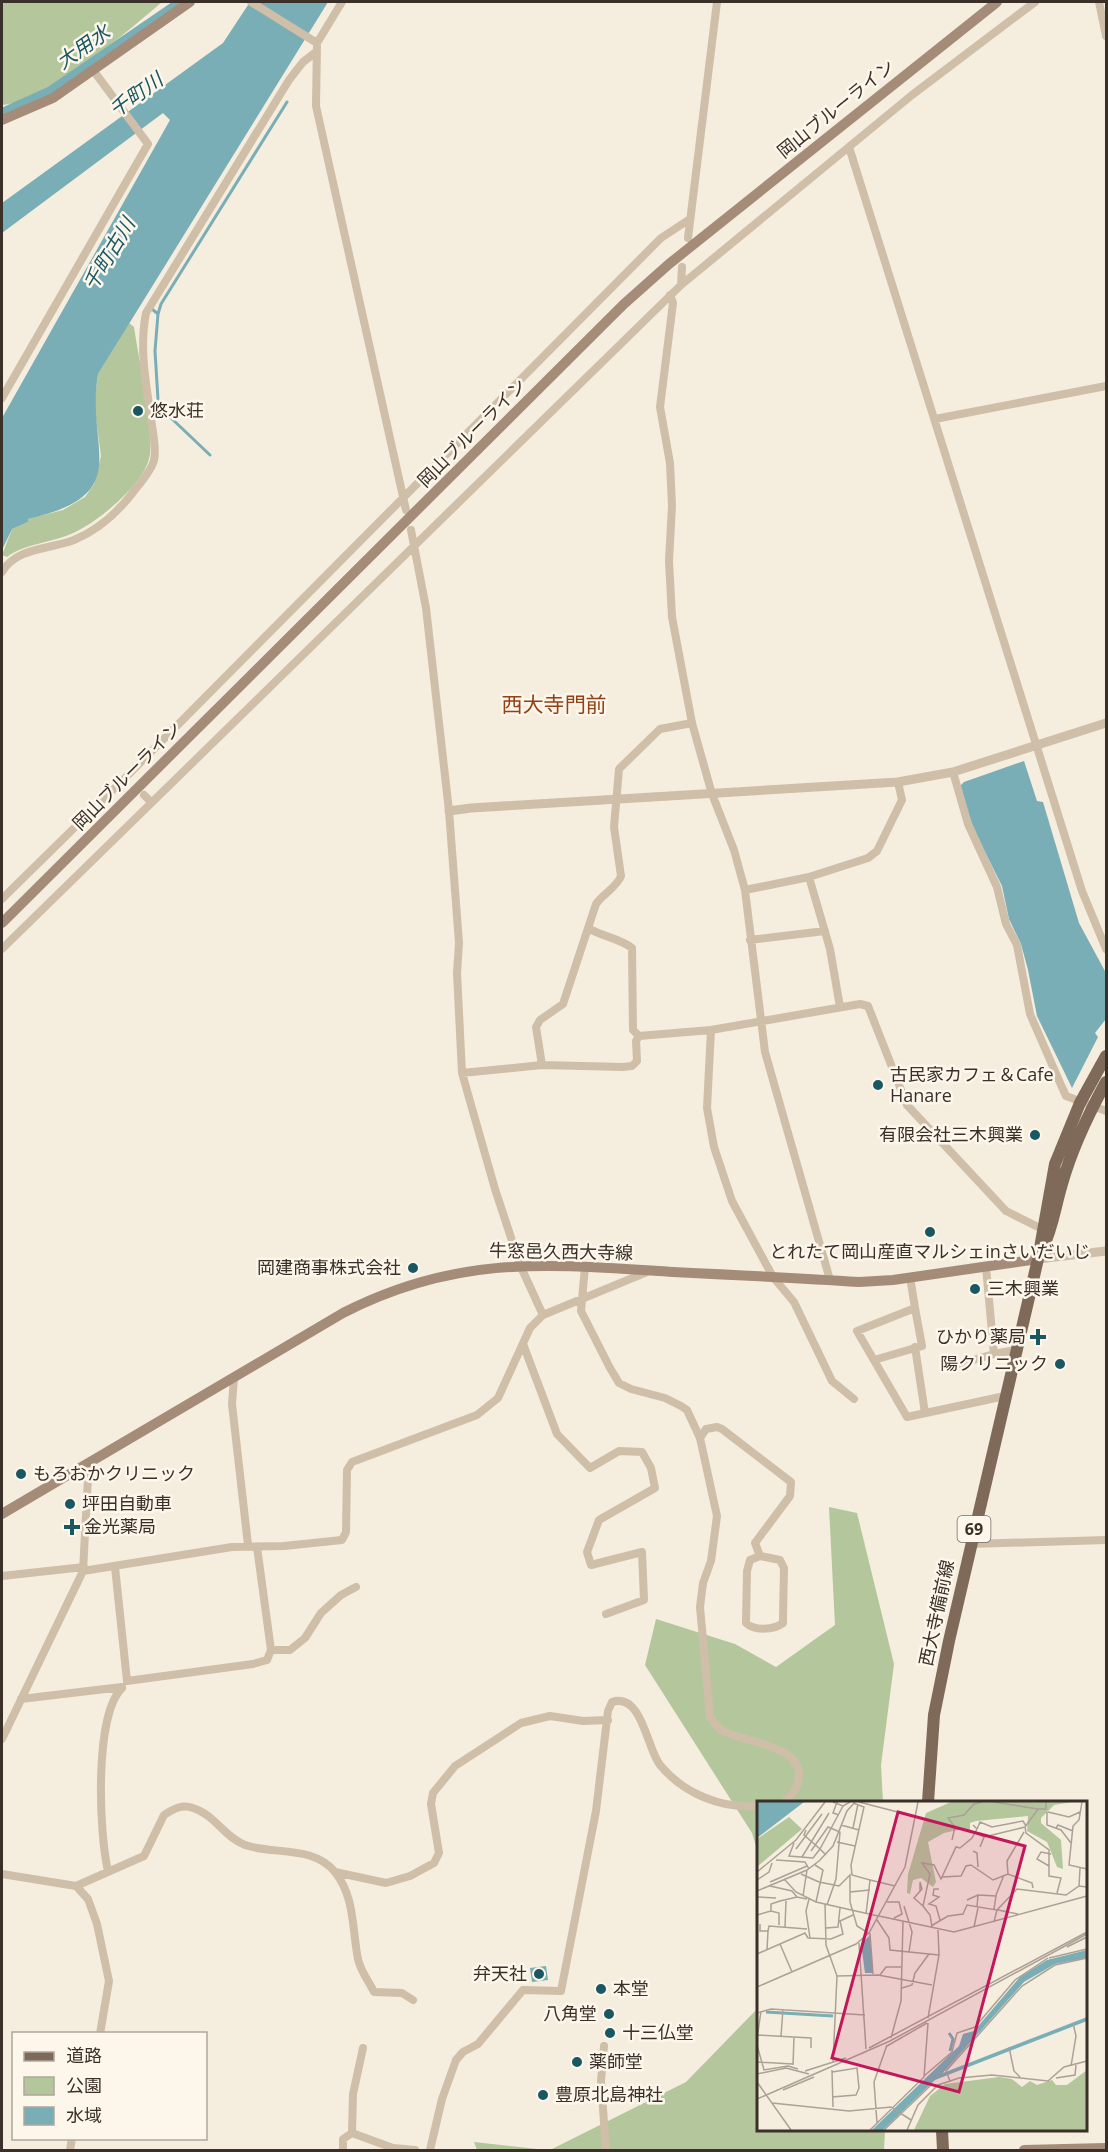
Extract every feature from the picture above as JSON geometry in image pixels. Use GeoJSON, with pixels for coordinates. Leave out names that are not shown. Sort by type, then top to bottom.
{"type":"FeatureCollection","features":[{"type":"Feature","properties":{"kind":"main road"},"geometry":{"type":"LineString","coordinates":[[2,120],[53,98],[190,2]]}},
{"type":"Feature","properties":{"kind":"main road","name":"岡山ブルーライン"},"geometry":{"type":"LineString","coordinates":[[2,923],[624,304],[669,264],[997,2]]}},
{"type":"Feature","properties":{"kind":"main road","name":"西大寺備前線"},"geometry":{"type":"LineString","coordinates":[[928,1801],[934,1716],[970,1544],[1038,1259],[1055,1164],[1080,1103],[1107,1056]]}},
{"type":"Feature","properties":{"kind":"main road","name":"西大寺備前線"},"geometry":{"type":"LineString","coordinates":[[1038,1259],[1052,1232],[1062,1184],[1093,1107],[1107,1082]]}},
{"type":"Feature","properties":{"kind":"main road","name":"牛窓邑久西大寺線"},"geometry":{"type":"LineString","coordinates":[[2,1514],[343,1313],[391,1291],[441,1275],[520,1265],[859,1282],[910,1278],[1038,1259]]}},
{"type":"Feature","properties":{"kind":"main road"},"geometry":{"type":"LineString","coordinates":[[942,2131],[943,2151]]}},
{"type":"Feature","properties":{"kind":"main road"},"geometry":{"type":"LineString","coordinates":[[1024,2151],[1107,2148]]}},
{"type":"Feature","properties":{"kind":"street"},"geometry":{"type":"LineString","coordinates":[[250,2],[306,37],[316,47],[316,106],[405,510]]}},
{"type":"Feature","properties":{"kind":"street"},"geometry":{"type":"LineString","coordinates":[[2,572],[8,562],[17,555],[75,539],[101,525],[123,506],[143,480],[154,460],[142,358],[142,336],[146,313],[289,80],[316,47],[342,2]]}},
{"type":"Feature","properties":{"kind":"street"},"geometry":{"type":"LineString","coordinates":[[688,238],[717,2]]}},
{"type":"Feature","properties":{"kind":"street"},"geometry":{"type":"LineString","coordinates":[[2,949],[670,295],[968,51],[1035,2]]}},
{"type":"Feature","properties":{"kind":"street"},"geometry":{"type":"LineString","coordinates":[[1099,2],[1107,36]]}},
{"type":"Feature","properties":{"kind":"street"},"geometry":{"type":"LineString","coordinates":[[2,398],[148,144],[93,70]]}},
{"type":"Feature","properties":{"kind":"street"},"geometry":{"type":"LineString","coordinates":[[849,147],[1082,891],[1107,949]]}},
{"type":"Feature","properties":{"kind":"street"},"geometry":{"type":"LineString","coordinates":[[2,899],[129,780],[403,496],[661,238],[690,219]]}},
{"type":"Feature","properties":{"kind":"street"},"geometry":{"type":"LineString","coordinates":[[681,285],[682,267]]}},
{"type":"Feature","properties":{"kind":"street"},"geometry":{"type":"LineString","coordinates":[[670,295],[673,303],[660,407],[670,463],[672,506],[669,561],[672,617],[692,723],[712,794],[734,850],[745,891],[759,1020],[765,1052],[830,1280]]}},
{"type":"Feature","properties":{"kind":"street"},"geometry":{"type":"LineString","coordinates":[[935,419],[1107,386]]}},
{"type":"Feature","properties":{"kind":"street"},"geometry":{"type":"LineString","coordinates":[[411,530],[426,608],[449,812],[459,943],[457,973],[462,1073],[491,1178],[520,1265],[543,1315]]}},
{"type":"Feature","properties":{"kind":"street"},"geometry":{"type":"LineString","coordinates":[[542,1065],[536,1027],[540,1020],[563,1004],[596,904],[603,894],[619,883],[621,876],[614,827],[619,769],[646,740],[660,729],[692,723]]}},
{"type":"Feature","properties":{"kind":"street"},"geometry":{"type":"LineString","coordinates":[[449,812],[898,782],[953,772],[1107,723]]}},
{"type":"Feature","properties":{"kind":"street"},"geometry":{"type":"LineString","coordinates":[[953,772],[968,824],[997,887],[1006,924],[1017,945],[1030,1014],[1066,1096],[1107,1111]]}},
{"type":"Feature","properties":{"kind":"street"},"geometry":{"type":"LineString","coordinates":[[745,891],[809,877],[868,858],[877,851],[902,801],[898,782]]}},
{"type":"Feature","properties":{"kind":"street"},"geometry":{"type":"LineString","coordinates":[[144,795],[151,802]]}},
{"type":"Feature","properties":{"kind":"street"},"geometry":{"type":"LineString","coordinates":[[809,877],[825,931],[840,1007]]}},
{"type":"Feature","properties":{"kind":"street"},"geometry":{"type":"LineString","coordinates":[[588,928],[605,938],[622,940],[632,948],[633,1030],[639,1036],[711,1030],[840,1007],[868,1006],[907,1105],[1006,1211],[1042,1229]]}},
{"type":"Feature","properties":{"kind":"street"},"geometry":{"type":"LineString","coordinates":[[750,940],[825,931]]}},
{"type":"Feature","properties":{"kind":"street"},"geometry":{"type":"LineString","coordinates":[[711,1030],[707,1108],[714,1147],[732,1201],[773,1278],[795,1302],[832,1381],[854,1399]]}},
{"type":"Feature","properties":{"kind":"street"},"geometry":{"type":"LineString","coordinates":[[462,1073],[542,1065],[609,1069],[632,1066],[637,1061],[636,1041],[639,1036]]}},
{"type":"Feature","properties":{"kind":"street"},"geometry":{"type":"LineString","coordinates":[[1038,1259],[1107,1251]]}},
{"type":"Feature","properties":{"kind":"street"},"geometry":{"type":"LineString","coordinates":[[585,1267],[581,1311],[619,1383],[631,1389],[665,1398],[687,1410],[700,1438],[717,1516],[711,1561],[703,1583],[700,1607],[710,1717],[720,1730],[785,1752],[795,1761],[799,1771],[798,1785],[786,1801]]}},
{"type":"Feature","properties":{"kind":"street"},"geometry":{"type":"LineString","coordinates":[[986,1267],[994,1354]]}},
{"type":"Feature","properties":{"kind":"street"},"geometry":{"type":"LineString","coordinates":[[2,1576],[114,1566],[252,1546],[342,1540],[346,1532],[347,1470],[352,1462],[477,1415],[502,1392],[530,1328],[543,1315],[651,1270]]}},
{"type":"Feature","properties":{"kind":"street"},"geometry":{"type":"LineString","coordinates":[[874,1360],[922,1346],[910,1278]]}},
{"type":"Feature","properties":{"kind":"street"},"geometry":{"type":"LineString","coordinates":[[915,1308],[857,1331],[907,1417],[1005,1396]]}},
{"type":"Feature","properties":{"kind":"street"},"geometry":{"type":"LineString","coordinates":[[524,1344],[557,1434],[590,1468],[619,1451],[642,1452],[651,1468],[655,1488],[599,1520],[588,1552],[591,1565],[642,1552],[644,1600],[606,1614]]}},
{"type":"Feature","properties":{"kind":"street"},"geometry":{"type":"LineString","coordinates":[[915,1347],[925,1413]]}},
{"type":"Feature","properties":{"kind":"street"},"geometry":{"type":"LineString","coordinates":[[956,1365],[1016,1350]]}},
{"type":"Feature","properties":{"kind":"street"},"geometry":{"type":"LineString","coordinates":[[21,1699],[267,1660],[271,1650],[252,1546],[232,1404],[234,1378]]}},
{"type":"Feature","properties":{"kind":"street"},"geometry":{"type":"LineString","coordinates":[[700,1438],[706,1430],[722,1429],[791,1482],[790,1496],[755,1543],[760,1556]]}},
{"type":"Feature","properties":{"kind":"street"},"geometry":{"type":"LineString","coordinates":[[2,1739],[84,1569],[88,1478],[86,1465]]}},
{"type":"Feature","properties":{"kind":"street"},"geometry":{"type":"LineString","coordinates":[[970,1544],[1107,1540]]}},
{"type":"Feature","properties":{"kind":"street"},"geometry":{"type":"LineString","coordinates":[[760,1556],[780,1560],[784,1568],[783,1623],[776,1628],[752,1628],[745,1619],[748,1565],[750,1560],[760,1556]]}},
{"type":"Feature","properties":{"kind":"street"},"geometry":{"type":"LineString","coordinates":[[108,1871],[102,1839],[103,1751],[113,1701],[125,1684],[114,1566]]}},
{"type":"Feature","properties":{"kind":"street"},"geometry":{"type":"LineString","coordinates":[[271,1650],[290,1650],[305,1638],[321,1613],[341,1595],[357,1587]]}},
{"type":"Feature","properties":{"kind":"street"},"geometry":{"type":"LineString","coordinates":[[430,2151],[442,2099],[456,2060],[463,2052],[478,2044],[524,1990],[561,1990],[596,1811],[612,1702],[618,1700],[630,1704],[643,1726],[654,1755],[682,1786],[702,1798],[757,1806]]}},
{"type":"Feature","properties":{"kind":"street"},"geometry":{"type":"LineString","coordinates":[[335,1872],[386,1883],[410,1876],[434,1863],[439,1853],[431,1804],[433,1793],[455,1766],[521,1723],[550,1716],[583,1721],[608,1720]]}},
{"type":"Feature","properties":{"kind":"street"},"geometry":{"type":"LineString","coordinates":[[2,1874],[76,1886],[144,1856],[153,1840],[159,1821],[173,1809],[184,1806],[202,1812],[239,1843],[261,1850],[308,1855],[319,1859],[335,1872],[350,1900],[358,1962],[374,1992],[402,1993],[413,2000]]}},
{"type":"Feature","properties":{"kind":"street"},"geometry":{"type":"LineString","coordinates":[[76,1886],[88,1899],[97,1924],[109,1981],[100,2032]]}},
{"type":"Feature","properties":{"kind":"street"},"geometry":{"type":"LineString","coordinates":[[604,2046],[601,2081],[606,2151]]}},
{"type":"Feature","properties":{"kind":"street"},"geometry":{"type":"LineString","coordinates":[[352,2133],[353,2094],[363,2049]]}},
{"type":"Feature","properties":{"kind":"street"},"geometry":{"type":"LineString","coordinates":[[343,2151],[343,2139],[352,2133]]}},
{"type":"Feature","properties":{"kind":"street"},"geometry":{"type":"LineString","coordinates":[[352,2133],[393,2148],[415,2151]]}},
{"type":"Feature","properties":{"kind":"green space"},"geometry":{"type":"Polygon","coordinates":[[[2,2],[162,2],[108,47],[63,79],[20,101],[2,105],[2,2]]]}},
{"type":"Feature","properties":{"kind":"green space"},"geometry":{"type":"Polygon","coordinates":[[[129,323],[134,327],[150,433],[149,459],[145,469],[120,500],[88,525],[61,538],[24,548],[7,557],[2,555],[12,529],[28,522],[28,519],[63,510],[85,497],[94,484],[101,456],[94,404],[98,374],[129,323]]]}},
{"type":"Feature","properties":{"kind":"green space"},"geometry":{"type":"Polygon","coordinates":[[[829,1507],[857,1513],[894,1664],[881,1765],[883,1801],[757,1801],[757,1850],[752,1833],[645,1665],[656,1619],[735,1644],[776,1667],[835,1625],[829,1507]]]}},
{"type":"Feature","properties":{"kind":"green space"},"geometry":{"type":"Polygon","coordinates":[[[757,2009],[757,2131],[885,2131],[884,2150],[550,2150],[686,2082],[757,2009]]]}},
{"type":"Feature","properties":{"kind":"green space"},"geometry":{"type":"Polygon","coordinates":[[[474,2142],[546,2150],[477,2150],[474,2142]]]}},
{"type":"Feature","properties":{"kind":"water","name":"千町古川"},"geometry":{"type":"Polygon","coordinates":[[[250,2],[328,2],[98,374],[96,401],[99,466],[95,482],[83,496],[62,509],[28,519],[28,522],[12,529],[2,550],[2,418],[170,120],[163,113],[2,233],[2,203],[223,43],[250,2]]]}},
{"type":"Feature","properties":{"kind":"water"},"geometry":{"type":"Polygon","coordinates":[[[1024,761],[1037,801],[1043,802],[1079,923],[1106,973],[1106,1019],[1095,1033],[1098,1037],[1072,1088],[1037,1016],[1021,944],[1009,919],[1002,886],[975,832],[959,787],[964,782],[1024,761]]]}},
{"type":"Feature","properties":{"kind":"water"},"geometry":{"type":"Polygon","coordinates":[[[546,1966],[548,1980],[532,1982],[530,1968],[546,1966]]]}},
{"type":"Feature","properties":{"kind":"waterway","name":"大用水"},"geometry":{"type":"LineString","coordinates":[[2,113],[51,91],[181,2]]}},
{"type":"Feature","properties":{"kind":"waterway"},"geometry":{"type":"LineString","coordinates":[[158,314],[161,304],[287,102]]}},
{"type":"Feature","properties":{"kind":"waterway"},"geometry":{"type":"LineString","coordinates":[[152,309],[158,314],[155,351],[159,416],[170,417],[210,455]]}},
{"type":"Feature","properties":{"kind":"place","name":"悠水荘"},"geometry":{"type":"Point","coordinates":[138,411]}},
{"type":"Feature","properties":{"kind":"place","name":"古民家カフェ＆Cafe Hanare"},"geometry":{"type":"Point","coordinates":[878,1085]}},
{"type":"Feature","properties":{"kind":"place","name":"有限会社三木興業"},"geometry":{"type":"Point","coordinates":[1035,1135]}},
{"type":"Feature","properties":{"kind":"place","name":"とれたて岡山産直マルシェinさいだいじ"},"geometry":{"type":"Point","coordinates":[930,1232]}},
{"type":"Feature","properties":{"kind":"place","name":"岡建商事株式会社"},"geometry":{"type":"Point","coordinates":[413,1268]}},
{"type":"Feature","properties":{"kind":"place","name":"三木興業"},"geometry":{"type":"Point","coordinates":[975,1289]}},
{"type":"Feature","properties":{"kind":"place","name":"ひかり薬局"},"geometry":{"type":"Point","coordinates":[1038,1337]}},
{"type":"Feature","properties":{"kind":"place","name":"陽クリニック"},"geometry":{"type":"Point","coordinates":[1060,1364]}},
{"type":"Feature","properties":{"kind":"place","name":"もろおかクリニック"},"geometry":{"type":"Point","coordinates":[21,1474]}},
{"type":"Feature","properties":{"kind":"place","name":"坪田自動車"},"geometry":{"type":"Point","coordinates":[70,1504]}},
{"type":"Feature","properties":{"kind":"place","name":"金光薬局"},"geometry":{"type":"Point","coordinates":[72,1527]}},
{"type":"Feature","properties":{"kind":"place","name":"弁天社"},"geometry":{"type":"Point","coordinates":[539,1974]}},
{"type":"Feature","properties":{"kind":"place","name":"本堂"},"geometry":{"type":"Point","coordinates":[601,1989]}},
{"type":"Feature","properties":{"kind":"place","name":"八角堂"},"geometry":{"type":"Point","coordinates":[609,2014]}},
{"type":"Feature","properties":{"kind":"place","name":"十三仏堂"},"geometry":{"type":"Point","coordinates":[610,2033]}},
{"type":"Feature","properties":{"kind":"place","name":"薬師堂"},"geometry":{"type":"Point","coordinates":[577,2062]}},
{"type":"Feature","properties":{"kind":"place","name":"豊原北島神社"},"geometry":{"type":"Point","coordinates":[543,2095]}},
{"type":"Feature","properties":{"kind":"district","name":"西大寺門前"},"geometry":{"type":"Point","coordinates":[554,705]}},
{"type":"Feature","properties":{"kind":"water label","name":"千町川"},"geometry":{"type":"Point","coordinates":[136,95]}}]}
